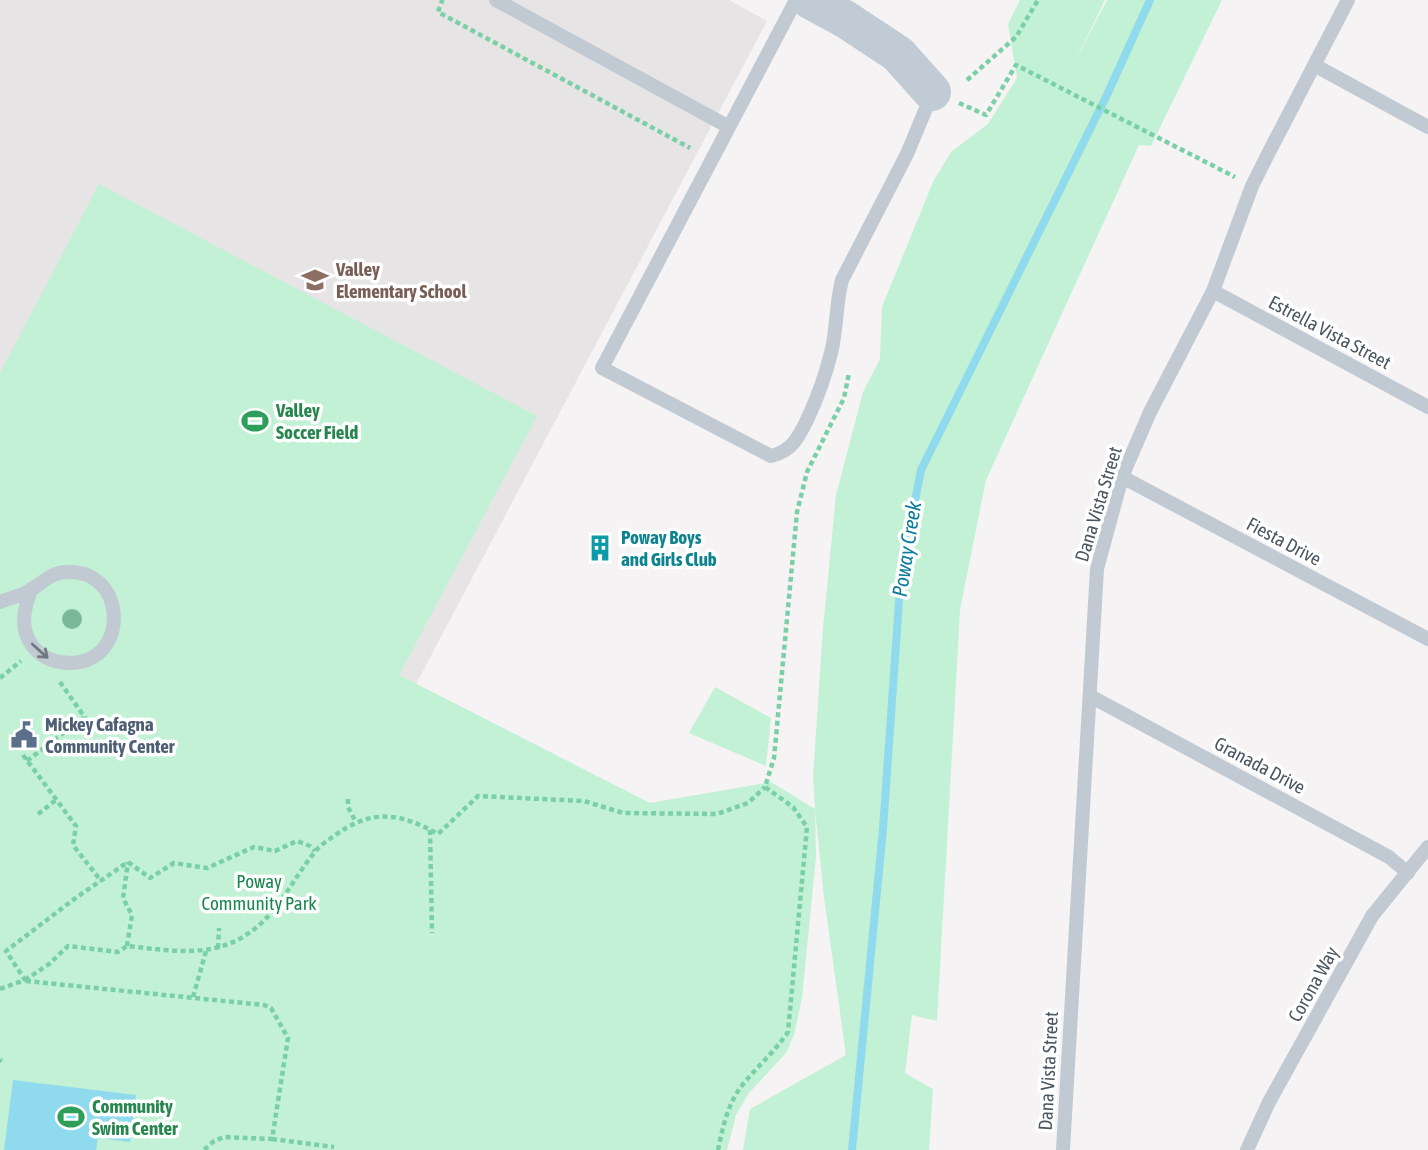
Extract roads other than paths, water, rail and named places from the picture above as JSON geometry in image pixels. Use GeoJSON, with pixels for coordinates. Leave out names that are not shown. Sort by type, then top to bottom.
{"type":"FeatureCollection","features":[{"type":"Feature","properties":{"kind":"street"},"geometry":{"type":"LineString","coordinates":[[810,0],[845,19],[950,86]]}},
{"type":"Feature","properties":{"kind":"lane"},"geometry":{"type":"LineString","coordinates":[[496,0],[729,127]]}},
{"type":"Feature","properties":{"kind":"lane"},"geometry":{"type":"LineString","coordinates":[[796,0],[602,368],[771,456],[790,448],[797,440],[821,390],[832,346],[836,302],[842,280],[907,154],[950,86]]}},
{"type":"Feature","properties":{"kind":"lane","name":"Dana Vista Street"},"geometry":{"type":"LineString","coordinates":[[1063,1150],[1097,569],[1122,477],[1150,412],[1213,291],[1252,186],[1348,0]]}},
{"type":"Feature","properties":{"kind":"lane"},"geometry":{"type":"LineString","coordinates":[[1314,65],[1428,127]]}},
{"type":"Feature","properties":{"kind":"lane","name":"Estrella Vista Street"},"geometry":{"type":"LineString","coordinates":[[1213,291],[1428,407]]}},
{"type":"Feature","properties":{"kind":"lane","name":"Fiesta Drive"},"geometry":{"type":"LineString","coordinates":[[1122,477],[1428,639]]}},
{"type":"Feature","properties":{"kind":"lane"},"geometry":{"type":"LineString","coordinates":[[0,602],[31,590],[52,575],[83,573],[96,580],[107,592],[114,606],[115,621],[111,636],[103,649],[91,658],[77,663],[48,659],[36,650],[27,637],[23,623],[24,608],[31,590]]}},
{"type":"Feature","properties":{"kind":"lane","name":"Granada Drive"},"geometry":{"type":"LineString","coordinates":[[1090,695],[1389,857],[1408,873]]}},
{"type":"Feature","properties":{"kind":"lane","name":"Corona Way"},"geometry":{"type":"LineString","coordinates":[[1247,1150],[1269,1102],[1372,916],[1428,846]]}},
{"type":"Feature","properties":{"kind":"water","name":"Community Swim Center"},"geometry":{"type":"Polygon","coordinates":[[[13,1080],[136,1095],[130,1142],[98,1138],[96,1150],[4,1150],[13,1080]]]}},
{"type":"Feature","properties":{"kind":"waterway","name":"Poway Creek"},"geometry":{"type":"LineString","coordinates":[[852,1150],[883,829],[901,573],[921,470],[1106,97],[1150,0]]}},
{"type":"Feature","properties":{"kind":"place","name":"Valley Elementary School"},"geometry":{"type":"Point","coordinates":[315,280]}},
{"type":"Feature","properties":{"kind":"place","name":"Valley Soccer Field"},"geometry":{"type":"Point","coordinates":[255,421]}},
{"type":"Feature","properties":{"kind":"place","name":"Poway Boys and Girls Club"},"geometry":{"type":"Point","coordinates":[600,548]}},
{"type":"Feature","properties":{"kind":"place","name":"Mickey Cafagna Community Center"},"geometry":{"type":"Point","coordinates":[24,735]}},
{"type":"Feature","properties":{"kind":"place","name":"Community Swim Center"},"geometry":{"type":"Point","coordinates":[71,1117]}},
{"type":"Feature","properties":{"kind":"park label","name":"Poway Community Park"},"geometry":{"type":"Point","coordinates":[259,892]}}]}
